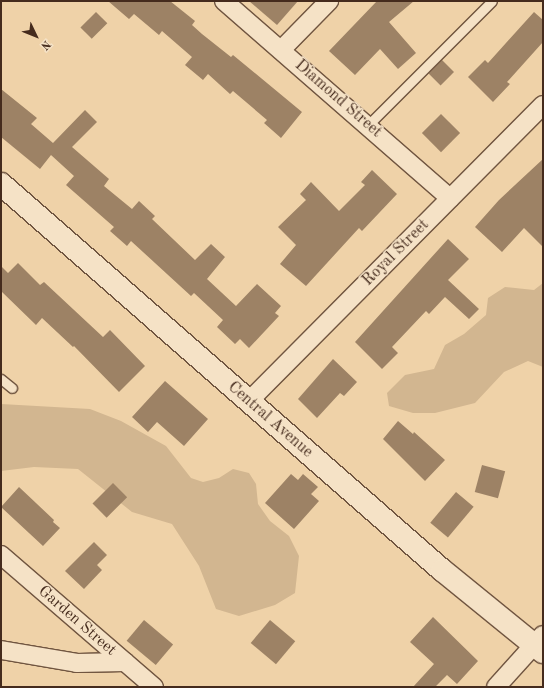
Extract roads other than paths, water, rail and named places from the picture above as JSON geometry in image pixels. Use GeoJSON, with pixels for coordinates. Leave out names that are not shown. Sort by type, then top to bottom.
{"type":"FeatureCollection","features":[{"type":"Feature","properties":{"kind":"street","name":"Diamond Street"},"geometry":{"type":"LineString","coordinates":[[224,1],[450,198]]}},
{"type":"Feature","properties":{"kind":"street"},"geometry":{"type":"LineString","coordinates":[[281,50],[329,1]]}},
{"type":"Feature","properties":{"kind":"street","name":"Royal Street"},"geometry":{"type":"LineString","coordinates":[[249,402],[543,105]]}},
{"type":"Feature","properties":{"kind":"street","name":"Central Avenue"},"geometry":{"type":"LineString","coordinates":[[1,184],[442,570],[540,644]]}},
{"type":"Feature","properties":{"kind":"street","name":"Garden Street"},"geometry":{"type":"LineString","coordinates":[[1,555],[154,687]]}},
{"type":"Feature","properties":{"kind":"street"},"geometry":{"type":"LineString","coordinates":[[496,687],[540,644]]}},
{"type":"Feature","properties":{"kind":"street"},"geometry":{"type":"LineString","coordinates":[[1,650],[77,663],[125,662]]}},
{"type":"Feature","properties":{"kind":"lane"},"geometry":{"type":"LineString","coordinates":[[368,125],[492,1]]}},
{"type":"Feature","properties":{"kind":"lane"},"geometry":{"type":"LineString","coordinates":[[1,379],[12,388]]}}]}
